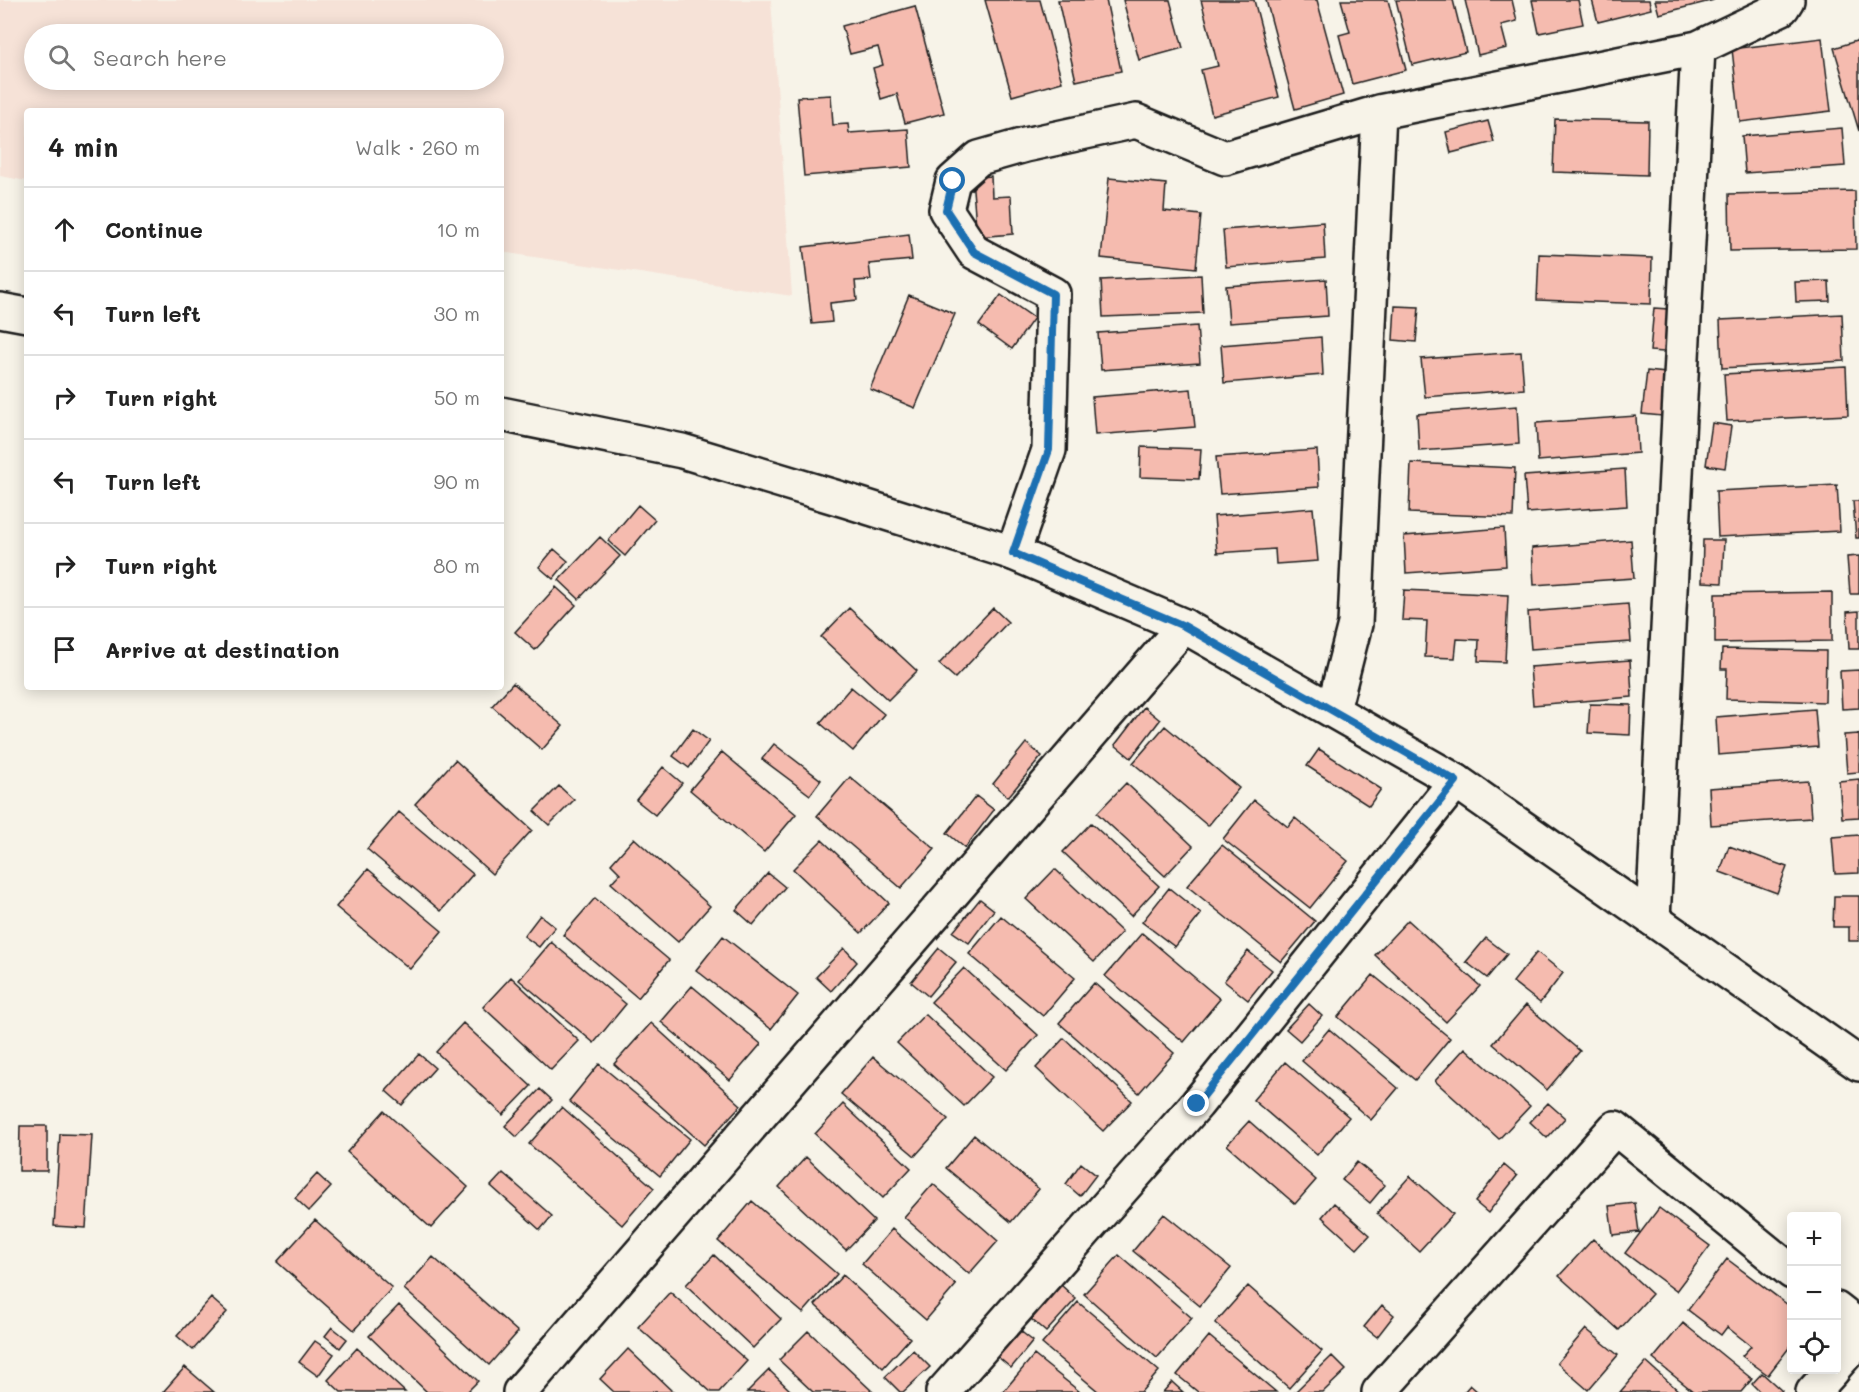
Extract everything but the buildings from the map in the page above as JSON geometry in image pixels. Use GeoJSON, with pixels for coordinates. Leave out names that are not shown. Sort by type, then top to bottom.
{"type":"FeatureCollection","features":[{"type":"Feature","properties":{"kind":"street"},"geometry":{"type":"LineString","coordinates":[[1013,553],[1049,450],[1053,294],[974,252],[946,210],[953,181],[979,158],[1025,145],[1136,121],[1225,158],[1379,112],[1698,48],[1782,8],[1787,0]]}},
{"type":"Feature","properties":{"kind":"street"},"geometry":{"type":"LineString","coordinates":[[1653,919],[1698,48]]}},
{"type":"Feature","properties":{"kind":"street"},"geometry":{"type":"LineString","coordinates":[[1333,710],[1355,624],[1379,112]]}},
{"type":"Feature","properties":{"kind":"street"},"geometry":{"type":"LineString","coordinates":[[0,310],[24,314]]}},
{"type":"Feature","properties":{"kind":"street"},"geometry":{"type":"LineString","coordinates":[[504,415],[682,451],[1013,553],[1184,626],[1456,781],[1859,1064]]}},
{"type":"Feature","properties":{"kind":"street"},"geometry":{"type":"LineString","coordinates":[[520,1392],[1184,626]]}},
{"type":"Feature","properties":{"kind":"street"},"geometry":{"type":"LineString","coordinates":[[943,1392],[1197,1104],[1456,781]]}},
{"type":"Feature","properties":{"kind":"street"},"geometry":{"type":"LineString","coordinates":[[1379,1392],[1615,1128],[1787,1269]]}},
{"type":"Feature","properties":{"kind":"street"},"geometry":{"type":"LineString","coordinates":[[1841,1313],[1859,1327]]}},
{"type":"Feature","properties":{"kind":"street"},"geometry":{"type":"LineString","coordinates":[[1841,1359],[1859,1339]]}},
{"type":"Feature","properties":{"kind":"street"},"geometry":{"type":"LineString","coordinates":[[1814,1392],[1830,1374]]}},
{"type":"Feature","properties":{"kind":"shaded area"},"geometry":{"type":"Polygon","coordinates":[[[0,0],[771,0],[792,296],[504,252],[504,108],[24,108],[24,180],[0,176],[0,0]]]}},
{"type":"Feature","properties":{"kind":"route"},"geometry":{"type":"LineString","coordinates":[[953,181],[946,210],[974,252],[1053,294],[1049,450],[1013,553],[1184,626],[1456,781],[1197,1104]]}}]}
